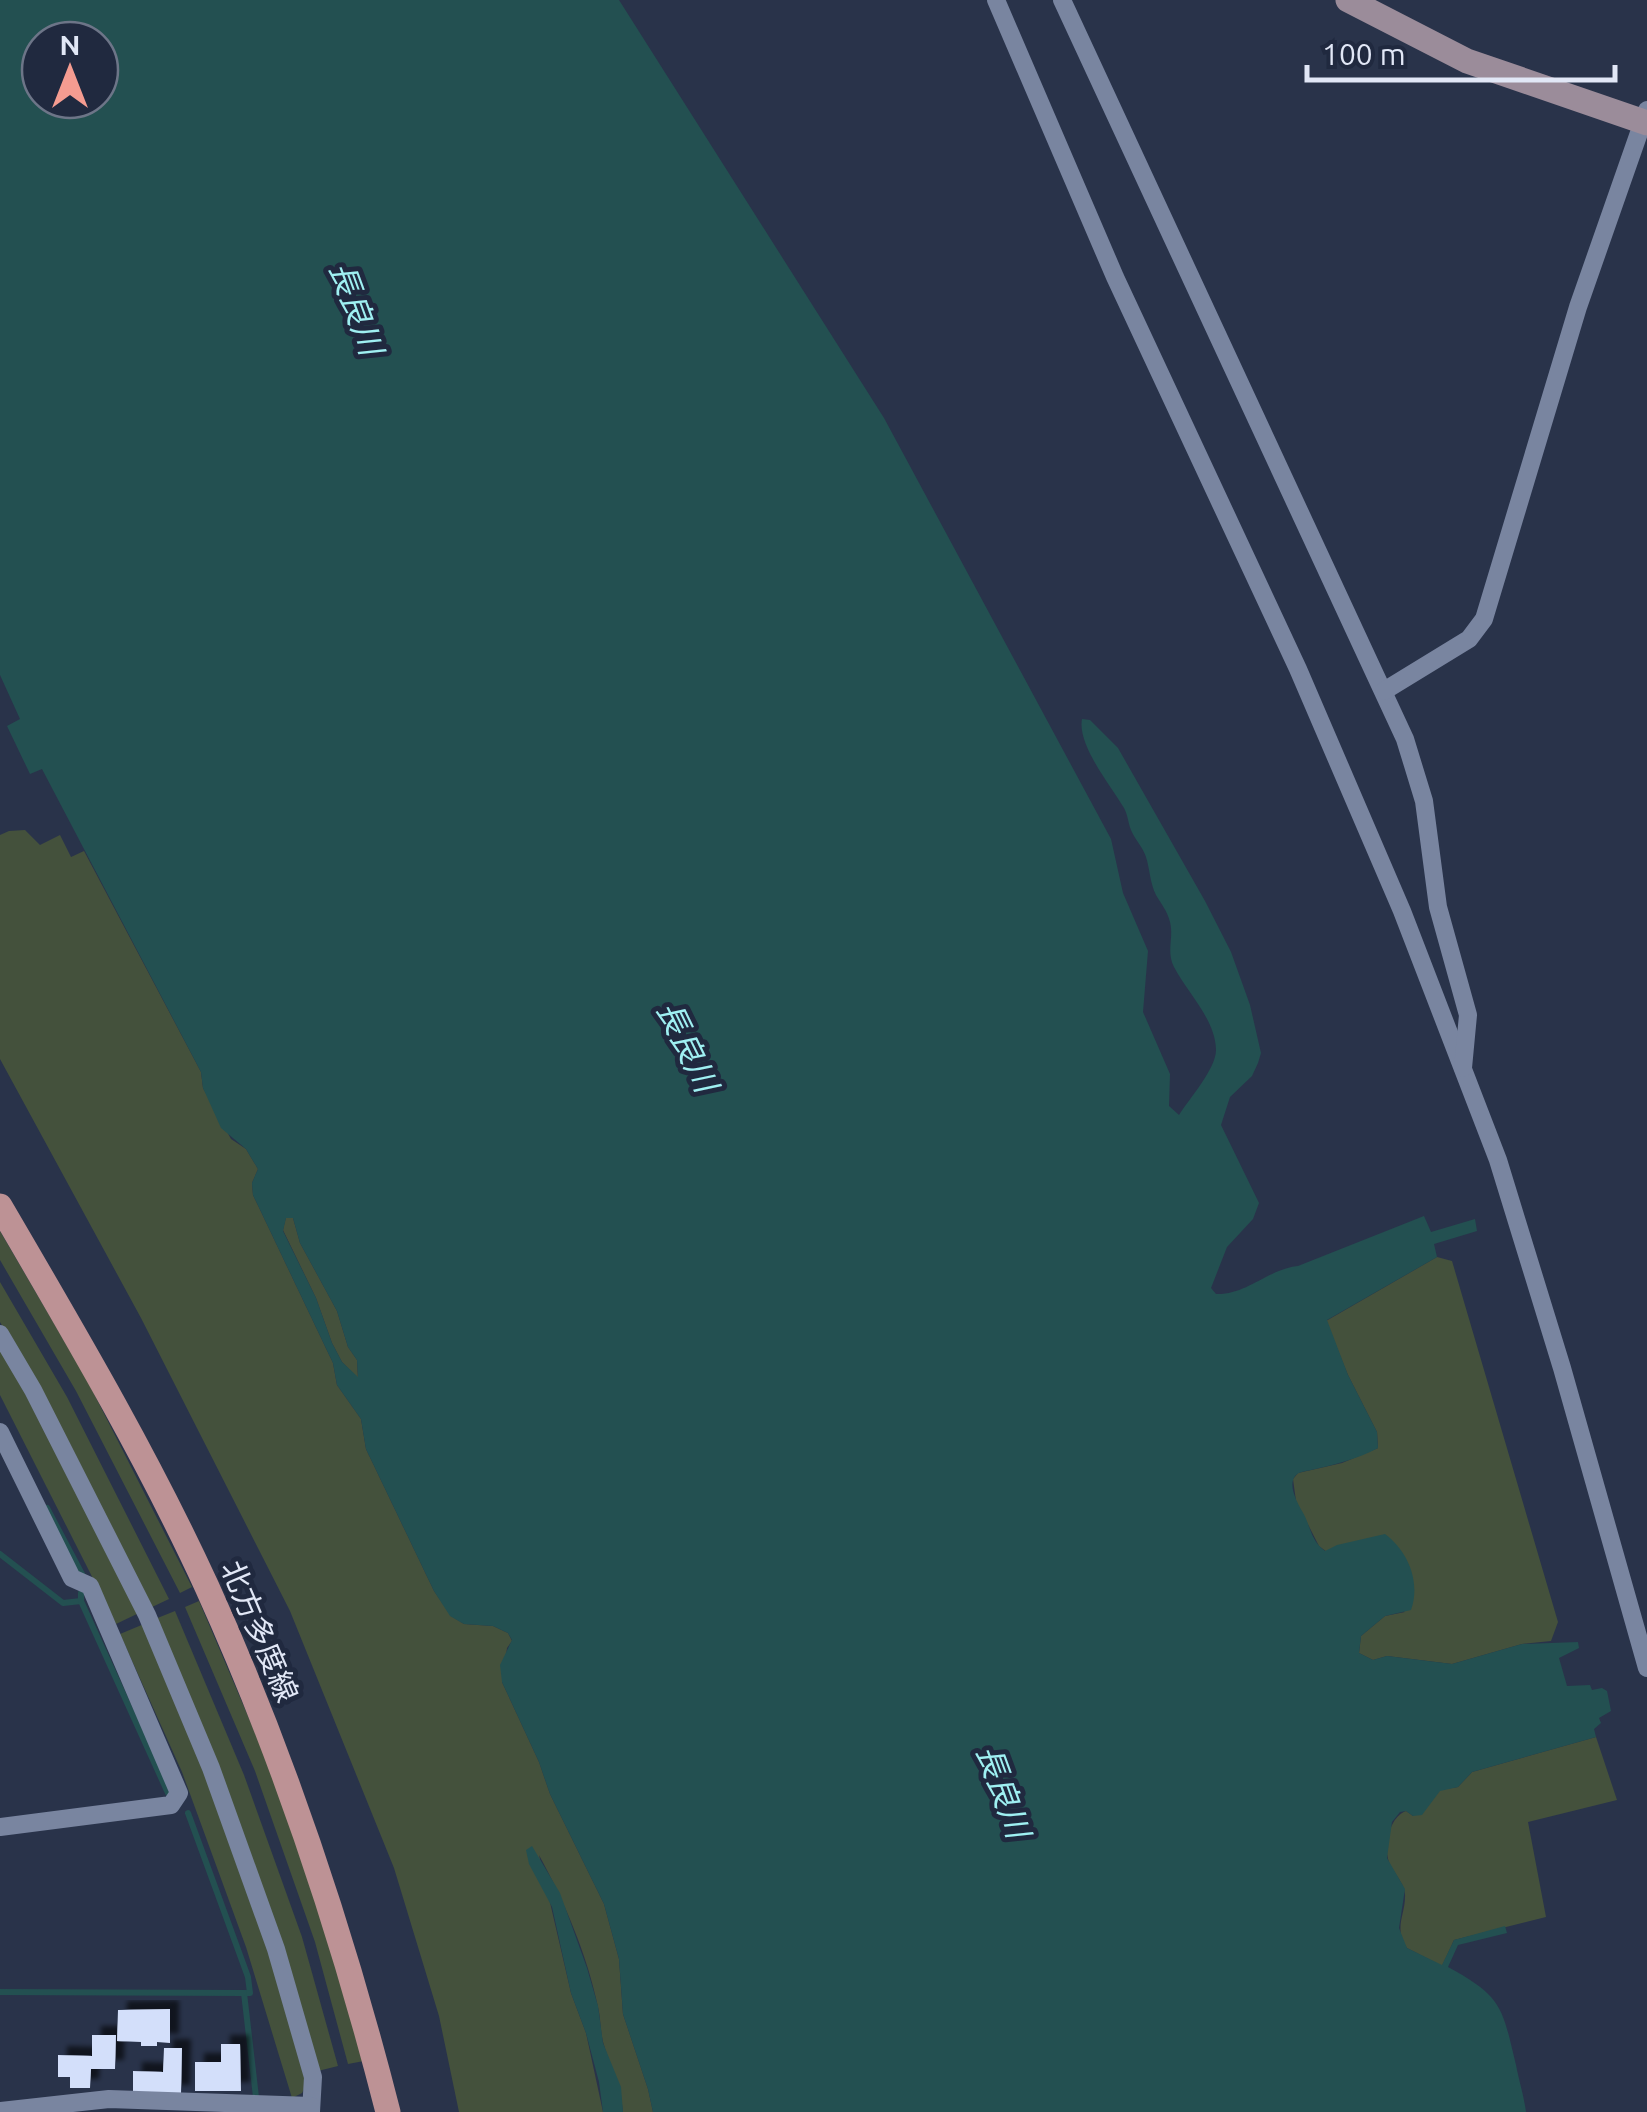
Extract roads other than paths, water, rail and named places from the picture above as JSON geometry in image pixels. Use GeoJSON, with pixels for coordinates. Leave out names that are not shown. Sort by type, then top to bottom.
{"type":"FeatureCollection","features":[{"type":"Feature","properties":{"kind":"main road"},"geometry":{"type":"LineString","coordinates":[[1348,0],[1467,61],[1646,118]]}},
{"type":"Feature","properties":{"kind":"main road","name":"北方多度線"},"geometry":{"type":"LineString","coordinates":[[0,1206],[119,1410],[207,1587],[272,1741],[339,1930],[388,2112]]}},
{"type":"Feature","properties":{"kind":"street"},"geometry":{"type":"LineString","coordinates":[[996,0],[1108,259],[1372,837],[1504,1179],[1647,1668]]}},
{"type":"Feature","properties":{"kind":"street"},"geometry":{"type":"LineString","coordinates":[[1062,0],[1405,739],[1424,800],[1432,880],[1468,1015],[1462,1073]]}},
{"type":"Feature","properties":{"kind":"street"},"geometry":{"type":"LineString","coordinates":[[1384,691],[1469,639],[1484,619],[1578,308],[1646,118]]}},
{"type":"Feature","properties":{"kind":"street"},"geometry":{"type":"LineString","coordinates":[[0,1334],[33,1390],[147,1615],[210,1768],[276,1949],[313,2077],[311,2109],[109,2099],[0,2111]]}},
{"type":"Feature","properties":{"kind":"street"},"geometry":{"type":"LineString","coordinates":[[0,1432],[72,1578],[90,1586],[179,1793],[171,1805],[0,1827]]}},
{"type":"Feature","properties":{"kind":"water","name":"長良川"},"geometry":{"type":"Polygon","coordinates":[[[0,0],[619,0],[884,418],[1111,839],[1123,893],[1148,951],[1143,1012],[1170,1074],[1169,1106],[1179,1115],[1212,1065],[1214,1038],[1206,1016],[1174,967],[1169,918],[1154,890],[1146,857],[1125,811],[1090,753],[1082,719],[1090,720],[1118,748],[1231,952],[1250,1005],[1261,1053],[1252,1076],[1230,1097],[1221,1125],[1259,1203],[1253,1219],[1227,1247],[1211,1288],[1216,1294],[1238,1290],[1424,1216],[1431,1232],[1475,1219],[1477,1231],[1434,1244],[1437,1257],[1327,1320],[1348,1375],[1377,1432],[1378,1448],[1299,1473],[1293,1479],[1293,1488],[1314,1537],[1325,1551],[1385,1534],[1400,1549],[1410,1568],[1414,1589],[1411,1610],[1385,1616],[1361,1636],[1359,1653],[1373,1660],[1387,1656],[1452,1664],[1522,1644],[1578,1642],[1579,1648],[1559,1658],[1567,1686],[1590,1685],[1592,1690],[1607,1691],[1611,1711],[1599,1718],[1601,1723],[1594,1729],[1596,1737],[1472,1772],[1458,1787],[1440,1791],[1422,1815],[1400,1812],[1392,1822],[1387,1858],[1405,1889],[1399,1928],[1407,1948],[1442,1965],[1454,1940],[1505,1926],[1507,1933],[1458,1945],[1448,1967],[1480,1987],[1503,2016],[1526,2112],[653,2112],[623,2014],[619,1959],[604,1904],[550,1794],[502,1682],[500,1665],[512,1640],[508,1633],[493,1626],[464,1624],[450,1616],[434,1591],[366,1449],[361,1419],[337,1385],[333,1363],[253,1195],[252,1183],[258,1169],[246,1149],[221,1128],[203,1088],[201,1072],[42,769],[30,774],[7,726],[20,719],[0,675],[0,0]],[[286,1218],[283,1231],[316,1298],[332,1343],[342,1362],[358,1377],[357,1360],[348,1347],[337,1311],[300,1243],[293,1218],[286,1218]]]}},
{"type":"Feature","properties":{"kind":"water"},"geometry":{"type":"Polygon","coordinates":[[[532,1846],[560,1893],[587,1968],[603,2043],[621,2087],[623,2112],[603,2112],[599,2082],[571,1993],[552,1907],[529,1864],[526,1850],[532,1846]]]}},
{"type":"Feature","properties":{"kind":"waterway"},"geometry":{"type":"LineString","coordinates":[[47,1508],[83,1576]]}},
{"type":"Feature","properties":{"kind":"waterway"},"geometry":{"type":"LineString","coordinates":[[0,1554],[63,1603],[81,1601]]}},
{"type":"Feature","properties":{"kind":"waterway"},"geometry":{"type":"LineString","coordinates":[[81,1593],[81,1601],[168,1793]]}},
{"type":"Feature","properties":{"kind":"waterway"},"geometry":{"type":"LineString","coordinates":[[188,1813],[248,1977],[250,1993],[244,1993],[256,2097]]}},
{"type":"Feature","properties":{"kind":"waterway"},"geometry":{"type":"LineString","coordinates":[[0,1992],[244,1993]]}}]}
